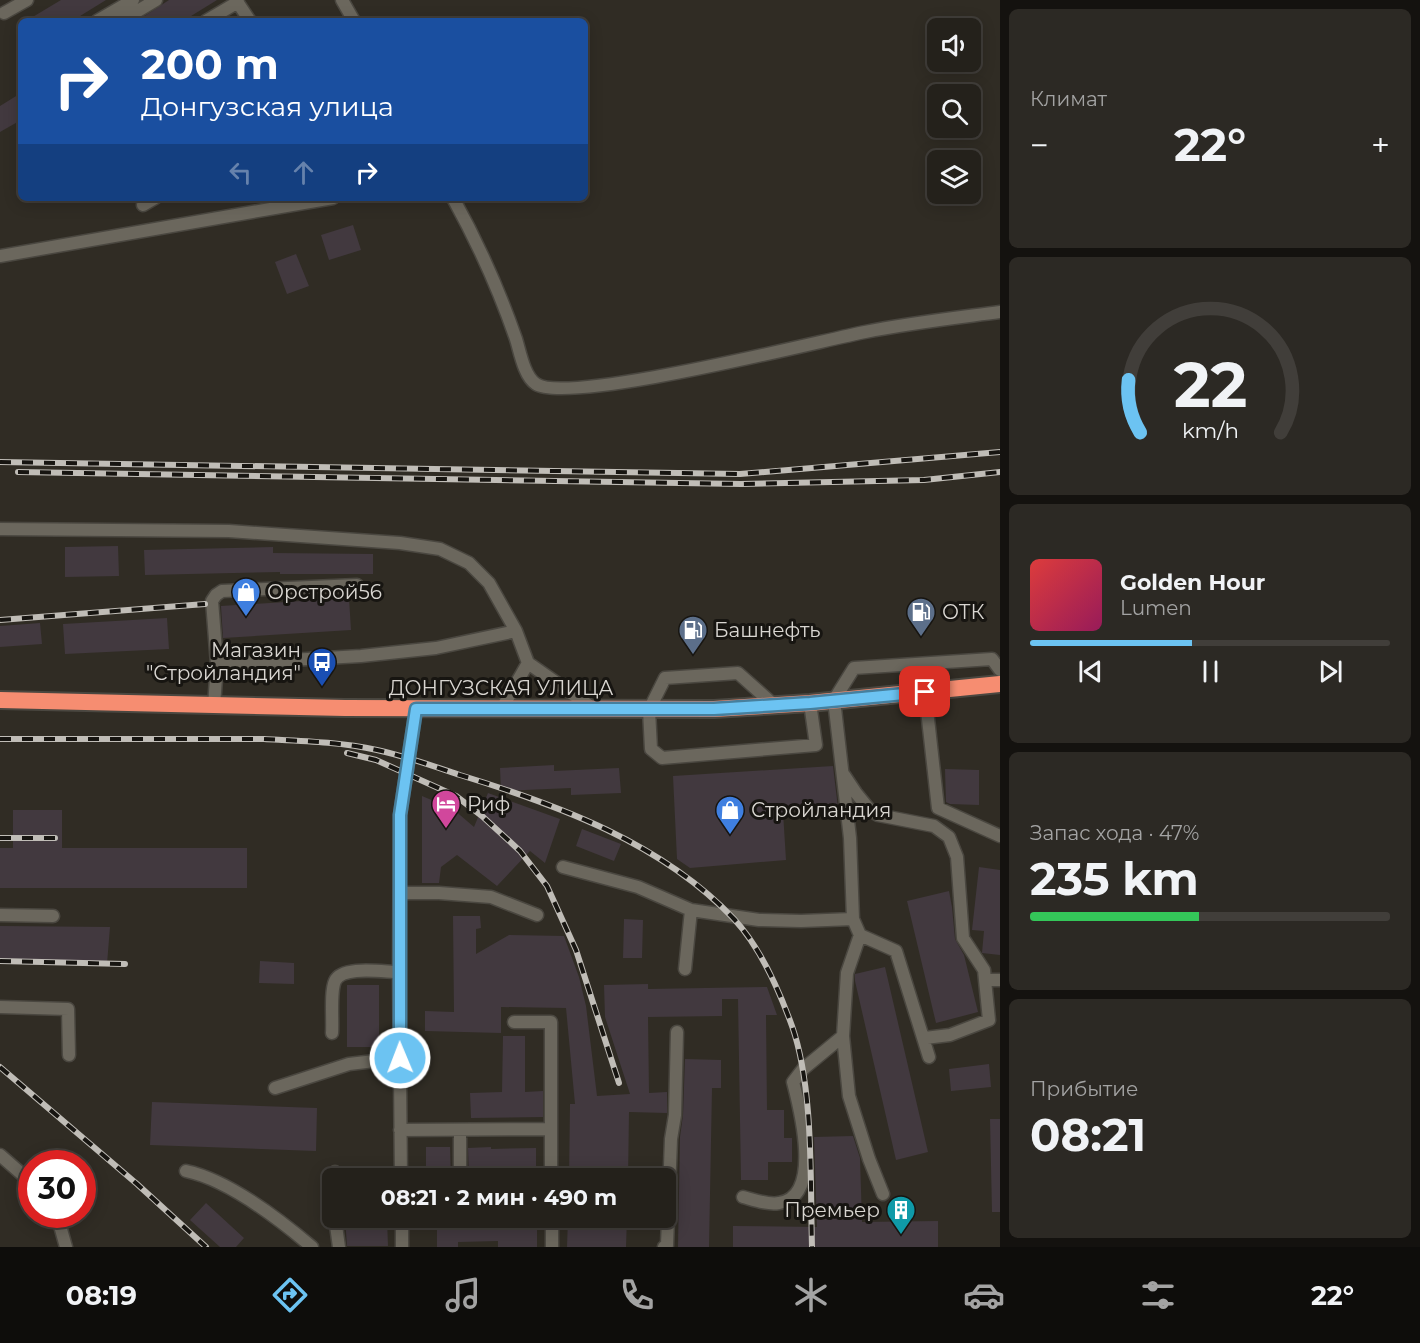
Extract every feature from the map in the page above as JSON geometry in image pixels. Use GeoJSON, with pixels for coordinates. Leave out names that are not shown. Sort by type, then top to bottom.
{"type":"FeatureCollection","features":[{"type":"Feature","properties":{"kind":"highway","name":"ДОНГУЗСКАЯ УЛИЦА"},"geometry":{"type":"LineString","coordinates":[[0,700],[416,709],[714,709],[810,703],[1000,684]]}},
{"type":"Feature","properties":{"kind":"street"},"geometry":{"type":"LineString","coordinates":[[4,13],[27,0]]}},
{"type":"Feature","properties":{"kind":"street"},"geometry":{"type":"LineString","coordinates":[[102,18],[132,0]]}},
{"type":"Feature","properties":{"kind":"street"},"geometry":{"type":"LineString","coordinates":[[126,18],[156,0]]}},
{"type":"Feature","properties":{"kind":"street"},"geometry":{"type":"LineString","coordinates":[[342,0],[352,18]]}},
{"type":"Feature","properties":{"kind":"street"},"geometry":{"type":"LineString","coordinates":[[211,18],[237,1],[248,18]]}},
{"type":"Feature","properties":{"kind":"street"},"geometry":{"type":"LineString","coordinates":[[143,205],[150,201]]}},
{"type":"Feature","properties":{"kind":"street"},"geometry":{"type":"LineString","coordinates":[[0,256],[308,201]]}},
{"type":"Feature","properties":{"kind":"street"},"geometry":{"type":"LineString","coordinates":[[455,201],[482,252],[505,306],[527,372],[534,383],[548,389],[576,388],[703,368],[867,332],[1000,312]]}},
{"type":"Feature","properties":{"kind":"street"},"geometry":{"type":"LineString","coordinates":[[0,529],[229,531],[388,542],[440,549],[469,563],[489,583],[516,631],[528,663],[595,710]]}},
{"type":"Feature","properties":{"kind":"street"},"geometry":{"type":"LineString","coordinates":[[213,706],[217,664],[212,602],[216,595],[222,591],[357,585]]}},
{"type":"Feature","properties":{"kind":"street"},"geometry":{"type":"LineString","coordinates":[[217,664],[361,656],[436,648],[516,631]]}},
{"type":"Feature","properties":{"kind":"street"},"geometry":{"type":"LineString","coordinates":[[929,1057],[925,1038],[896,951],[860,935],[853,919],[850,838],[834,700],[854,668],[992,659],[1000,670]]}},
{"type":"Feature","properties":{"kind":"street"},"geometry":{"type":"LineString","coordinates":[[501,710],[528,663]]}},
{"type":"Feature","properties":{"kind":"street"},"geometry":{"type":"LineString","coordinates":[[774,705],[738,673],[665,678],[649,710],[651,749],[662,758],[816,745],[810,703]]}},
{"type":"Feature","properties":{"kind":"street"},"geometry":{"type":"LineString","coordinates":[[925,692],[938,808],[1000,836]]}},
{"type":"Feature","properties":{"kind":"street"},"geometry":{"type":"LineString","coordinates":[[401,1168],[400,815],[416,709]]}},
{"type":"Feature","properties":{"kind":"street"},"geometry":{"type":"LineString","coordinates":[[842,772],[869,809],[878,815],[934,826],[949,837],[957,857],[963,938],[984,970],[990,1020],[950,1035],[925,1038]]}},
{"type":"Feature","properties":{"kind":"street"},"geometry":{"type":"LineString","coordinates":[[563,867],[638,887],[691,910],[759,920],[853,919]]}},
{"type":"Feature","properties":{"kind":"street"},"geometry":{"type":"LineString","coordinates":[[400,893],[491,897],[537,915]]}},
{"type":"Feature","properties":{"kind":"street"},"geometry":{"type":"LineString","coordinates":[[685,969],[691,910]]}},
{"type":"Feature","properties":{"kind":"street"},"geometry":{"type":"LineString","coordinates":[[0,915],[53,916]]}},
{"type":"Feature","properties":{"kind":"street"},"geometry":{"type":"LineString","coordinates":[[860,935],[847,973],[843,1036],[849,1096],[883,1194]]}},
{"type":"Feature","properties":{"kind":"street"},"geometry":{"type":"LineString","coordinates":[[332,1033],[334,982],[339,975],[348,971],[399,972]]}},
{"type":"Feature","properties":{"kind":"street"},"geometry":{"type":"LineString","coordinates":[[986,980],[1000,980]]}},
{"type":"Feature","properties":{"kind":"street"},"geometry":{"type":"LineString","coordinates":[[0,1007],[68,1009],[69,1055]]}},
{"type":"Feature","properties":{"kind":"street"},"geometry":{"type":"LineString","coordinates":[[514,1022],[551,1022],[551,1168]]}},
{"type":"Feature","properties":{"kind":"street"},"geometry":{"type":"LineString","coordinates":[[664,1247],[667,1245],[671,1139],[675,1115],[677,1032]]}},
{"type":"Feature","properties":{"kind":"street"},"geometry":{"type":"LineString","coordinates":[[743,1197],[762,1202],[781,1203],[796,1194],[804,1177],[805,1140],[793,1082],[803,1069],[843,1036]]}},
{"type":"Feature","properties":{"kind":"street"},"geometry":{"type":"LineString","coordinates":[[275,1088],[348,1064],[400,1058]]}},
{"type":"Feature","properties":{"kind":"street"},"geometry":{"type":"LineString","coordinates":[[400,1131],[551,1129]]}},
{"type":"Feature","properties":{"kind":"street"},"geometry":{"type":"LineString","coordinates":[[460,1130],[460,1168]]}},
{"type":"Feature","properties":{"kind":"street"},"geometry":{"type":"LineString","coordinates":[[0,1155],[18,1171]]}},
{"type":"Feature","properties":{"kind":"street"},"geometry":{"type":"LineString","coordinates":[[186,1172],[203,1175],[219,1182],[283,1222],[312,1247]]}},
{"type":"Feature","properties":{"kind":"street"},"geometry":{"type":"LineString","coordinates":[[61,1228],[66,1247]]}},
{"type":"Feature","properties":{"kind":"street"},"geometry":{"type":"LineString","coordinates":[[336,1228],[339,1247]]}},
{"type":"Feature","properties":{"kind":"street"},"geometry":{"type":"LineString","coordinates":[[402,1228],[402,1247]]}},
{"type":"Feature","properties":{"kind":"street"},"geometry":{"type":"LineString","coordinates":[[552,1228],[552,1247]]}},
{"type":"Feature","properties":{"kind":"building"},"geometry":{"type":"Polygon","coordinates":[[[61,0],[106,0],[77,18],[31,18],[61,0]]]}},
{"type":"Feature","properties":{"kind":"building"},"geometry":{"type":"Polygon","coordinates":[[[169,0],[217,0],[188,18],[142,18],[169,0]]]}},
{"type":"Feature","properties":{"kind":"building"},"geometry":{"type":"Polygon","coordinates":[[[18,95],[18,122],[0,132],[0,106],[18,95]]]}},
{"type":"Feature","properties":{"kind":"building"},"geometry":{"type":"Polygon","coordinates":[[[353,225],[361,250],[329,260],[321,235],[353,225]]]}},
{"type":"Feature","properties":{"kind":"building"},"geometry":{"type":"Polygon","coordinates":[[[296,254],[309,286],[287,294],[275,262],[296,254]]]}},
{"type":"Feature","properties":{"kind":"building"},"geometry":{"type":"Polygon","coordinates":[[[118,546],[119,576],[65,577],[65,547],[118,546]]]}},
{"type":"Feature","properties":{"kind":"building"},"geometry":{"type":"Polygon","coordinates":[[[273,547],[273,553],[373,554],[373,574],[280,574],[280,572],[145,575],[144,550],[273,547]]]}},
{"type":"Feature","properties":{"kind":"building"},"geometry":{"type":"Polygon","coordinates":[[[349,598],[351,630],[223,638],[221,606],[349,598]]]}},
{"type":"Feature","properties":{"kind":"building"},"geometry":{"type":"Polygon","coordinates":[[[167,618],[169,649],[65,654],[63,624],[167,618]]]}},
{"type":"Feature","properties":{"kind":"building"},"geometry":{"type":"Polygon","coordinates":[[[40,623],[42,644],[0,647],[0,626],[40,623]]]}},
{"type":"Feature","properties":{"kind":"building"},"geometry":{"type":"Polygon","coordinates":[[[554,765],[554,771],[619,768],[621,793],[571,795],[571,788],[501,791],[500,768],[554,765]]]}},
{"type":"Feature","properties":{"kind":"building","name":"Стройландия"},"geometry":{"type":"Polygon","coordinates":[[[833,766],[838,808],[783,812],[786,860],[690,868],[677,859],[673,776],[833,766]]]}},
{"type":"Feature","properties":{"kind":"building"},"geometry":{"type":"Polygon","coordinates":[[[945,769],[979,770],[979,805],[946,802],[945,769]]]}},
{"type":"Feature","properties":{"kind":"building"},"geometry":{"type":"Polygon","coordinates":[[[488,793],[560,819],[545,863],[530,851],[497,886],[457,855],[441,867],[439,883],[422,883],[422,796],[453,809],[474,827],[488,793]]]}},
{"type":"Feature","properties":{"kind":"building"},"geometry":{"type":"Polygon","coordinates":[[[13,810],[62,810],[62,848],[247,848],[247,888],[0,888],[0,848],[13,848],[13,810]]]}},
{"type":"Feature","properties":{"kind":"building"},"geometry":{"type":"Polygon","coordinates":[[[582,829],[621,844],[614,861],[576,846],[582,829]]]}},
{"type":"Feature","properties":{"kind":"building"},"geometry":{"type":"Polygon","coordinates":[[[979,867],[1000,870],[1000,955],[982,953],[984,931],[972,930],[979,867]]]}},
{"type":"Feature","properties":{"kind":"building"},"geometry":{"type":"Polygon","coordinates":[[[949,891],[955,939],[964,955],[978,1012],[936,1023],[907,901],[949,891]]]}},
{"type":"Feature","properties":{"kind":"building"},"geometry":{"type":"Polygon","coordinates":[[[453,916],[480,916],[481,928],[476,929],[476,954],[509,935],[564,936],[579,977],[586,1006],[597,1096],[630,1094],[605,1017],[604,985],[648,984],[648,989],[767,987],[777,1015],[766,1015],[767,1110],[784,1110],[784,1138],[792,1138],[792,1162],[768,1162],[768,1180],[741,1180],[738,999],[722,999],[722,1016],[648,1017],[649,1093],[667,1092],[667,1113],[629,1112],[628,1168],[569,1168],[570,1104],[575,1104],[566,1008],[501,1007],[501,1033],[425,1031],[425,1011],[454,1012],[453,916]]]}},
{"type":"Feature","properties":{"kind":"building"},"geometry":{"type":"Polygon","coordinates":[[[624,919],[643,920],[642,958],[623,958],[624,919]]]}},
{"type":"Feature","properties":{"kind":"building"},"geometry":{"type":"Polygon","coordinates":[[[0,926],[110,927],[107,964],[0,959],[0,926]]]}},
{"type":"Feature","properties":{"kind":"building"},"geometry":{"type":"Polygon","coordinates":[[[260,961],[294,963],[294,984],[259,983],[260,961]]]}},
{"type":"Feature","properties":{"kind":"building"},"geometry":{"type":"Polygon","coordinates":[[[885,967],[928,1152],[896,1160],[855,981],[855,974],[885,967]]]}},
{"type":"Feature","properties":{"kind":"building"},"geometry":{"type":"Polygon","coordinates":[[[347,985],[379,985],[379,1047],[347,1047],[347,985]]]}},
{"type":"Feature","properties":{"kind":"building"},"geometry":{"type":"Polygon","coordinates":[[[503,1036],[525,1036],[525,1092],[543,1091],[543,1117],[471,1118],[470,1093],[502,1092],[503,1036]]]}},
{"type":"Feature","properties":{"kind":"building"},"geometry":{"type":"Polygon","coordinates":[[[685,1059],[721,1060],[721,1088],[712,1088],[709,1247],[678,1247],[680,1137],[685,1059]]]}},
{"type":"Feature","properties":{"kind":"building"},"geometry":{"type":"Polygon","coordinates":[[[989,1064],[991,1087],[951,1091],[949,1069],[989,1064]]]}},
{"type":"Feature","properties":{"kind":"building"},"geometry":{"type":"Polygon","coordinates":[[[152,1102],[317,1108],[316,1151],[150,1145],[152,1102]]]}},
{"type":"Feature","properties":{"kind":"building"},"geometry":{"type":"Polygon","coordinates":[[[990,1119],[1000,1119],[1000,1212],[992,1212],[990,1119]]]}},
{"type":"Feature","properties":{"kind":"building"},"geometry":{"type":"Polygon","coordinates":[[[853,1136],[860,1158],[862,1222],[938,1221],[938,1247],[733,1247],[733,1226],[817,1227],[814,1137],[853,1136]]]}},
{"type":"Feature","properties":{"kind":"building"},"geometry":{"type":"Polygon","coordinates":[[[426,1147],[450,1147],[451,1168],[426,1168],[426,1147]]]}},
{"type":"Feature","properties":{"kind":"building"},"geometry":{"type":"Polygon","coordinates":[[[468,1148],[536,1148],[536,1168],[469,1168],[468,1148]]]}},
{"type":"Feature","properties":{"kind":"building"},"geometry":{"type":"Polygon","coordinates":[[[206,1203],[244,1238],[236,1247],[220,1247],[190,1220],[206,1203]]]}},
{"type":"Feature","properties":{"kind":"building"},"geometry":{"type":"Polygon","coordinates":[[[346,1228],[387,1228],[388,1246],[347,1246],[346,1228]]]}},
{"type":"Feature","properties":{"kind":"building"},"geometry":{"type":"Polygon","coordinates":[[[437,1228],[537,1228],[537,1247],[498,1247],[498,1241],[458,1242],[458,1247],[437,1247],[437,1228]]]}},
{"type":"Feature","properties":{"kind":"building"},"geometry":{"type":"Polygon","coordinates":[[[568,1228],[627,1228],[626,1247],[567,1247],[568,1228]]]}},
{"type":"Feature","properties":{"kind":"railway"},"geometry":{"type":"LineString","coordinates":[[0,462],[740,474],[1000,452]]}},
{"type":"Feature","properties":{"kind":"railway"},"geometry":{"type":"LineString","coordinates":[[18,472],[741,484],[924,480],[1000,472]]}},
{"type":"Feature","properties":{"kind":"railway"},"geometry":{"type":"LineString","coordinates":[[0,620],[205,604]]}},
{"type":"Feature","properties":{"kind":"railway"},"geometry":{"type":"LineString","coordinates":[[0,739],[264,739],[363,747],[408,758],[534,799],[607,830],[642,848],[706,892],[734,919],[752,942],[781,998],[792,1026],[804,1078],[810,1135],[812,1247]]}},
{"type":"Feature","properties":{"kind":"railway"},"geometry":{"type":"LineString","coordinates":[[347,753],[376,760],[456,796],[520,851],[547,886],[576,950],[619,1083]]}},
{"type":"Feature","properties":{"kind":"railway"},"geometry":{"type":"LineString","coordinates":[[0,838],[55,838]]}},
{"type":"Feature","properties":{"kind":"railway"},"geometry":{"type":"LineString","coordinates":[[0,961],[125,964]]}},
{"type":"Feature","properties":{"kind":"railway"},"geometry":{"type":"LineString","coordinates":[[0,1067],[137,1184],[206,1247]]}},
{"type":"Feature","properties":{"kind":"place","name":"Орстрой56"},"geometry":{"type":"Point","coordinates":[246,618]}},
{"type":"Feature","properties":{"kind":"place","name":"ОТК"},"geometry":{"type":"Point","coordinates":[921,638]}},
{"type":"Feature","properties":{"kind":"place","name":"Башнефть"},"geometry":{"type":"Point","coordinates":[693,656]}},
{"type":"Feature","properties":{"kind":"place","name":"Магазин \"Стройландия\""},"geometry":{"type":"Point","coordinates":[322,688]}},
{"type":"Feature","properties":{"kind":"place","name":"Риф"},"geometry":{"type":"Point","coordinates":[446,830]}},
{"type":"Feature","properties":{"kind":"place","name":"Стройландия"},"geometry":{"type":"Point","coordinates":[730,836]}},
{"type":"Feature","properties":{"kind":"place","name":"Премьер"},"geometry":{"type":"Point","coordinates":[901,1236]}},
{"type":"Feature","properties":{"kind":"route"},"geometry":{"type":"LineString","coordinates":[[400,1058],[400,815],[416,709],[714,709],[925,692]]}}]}
